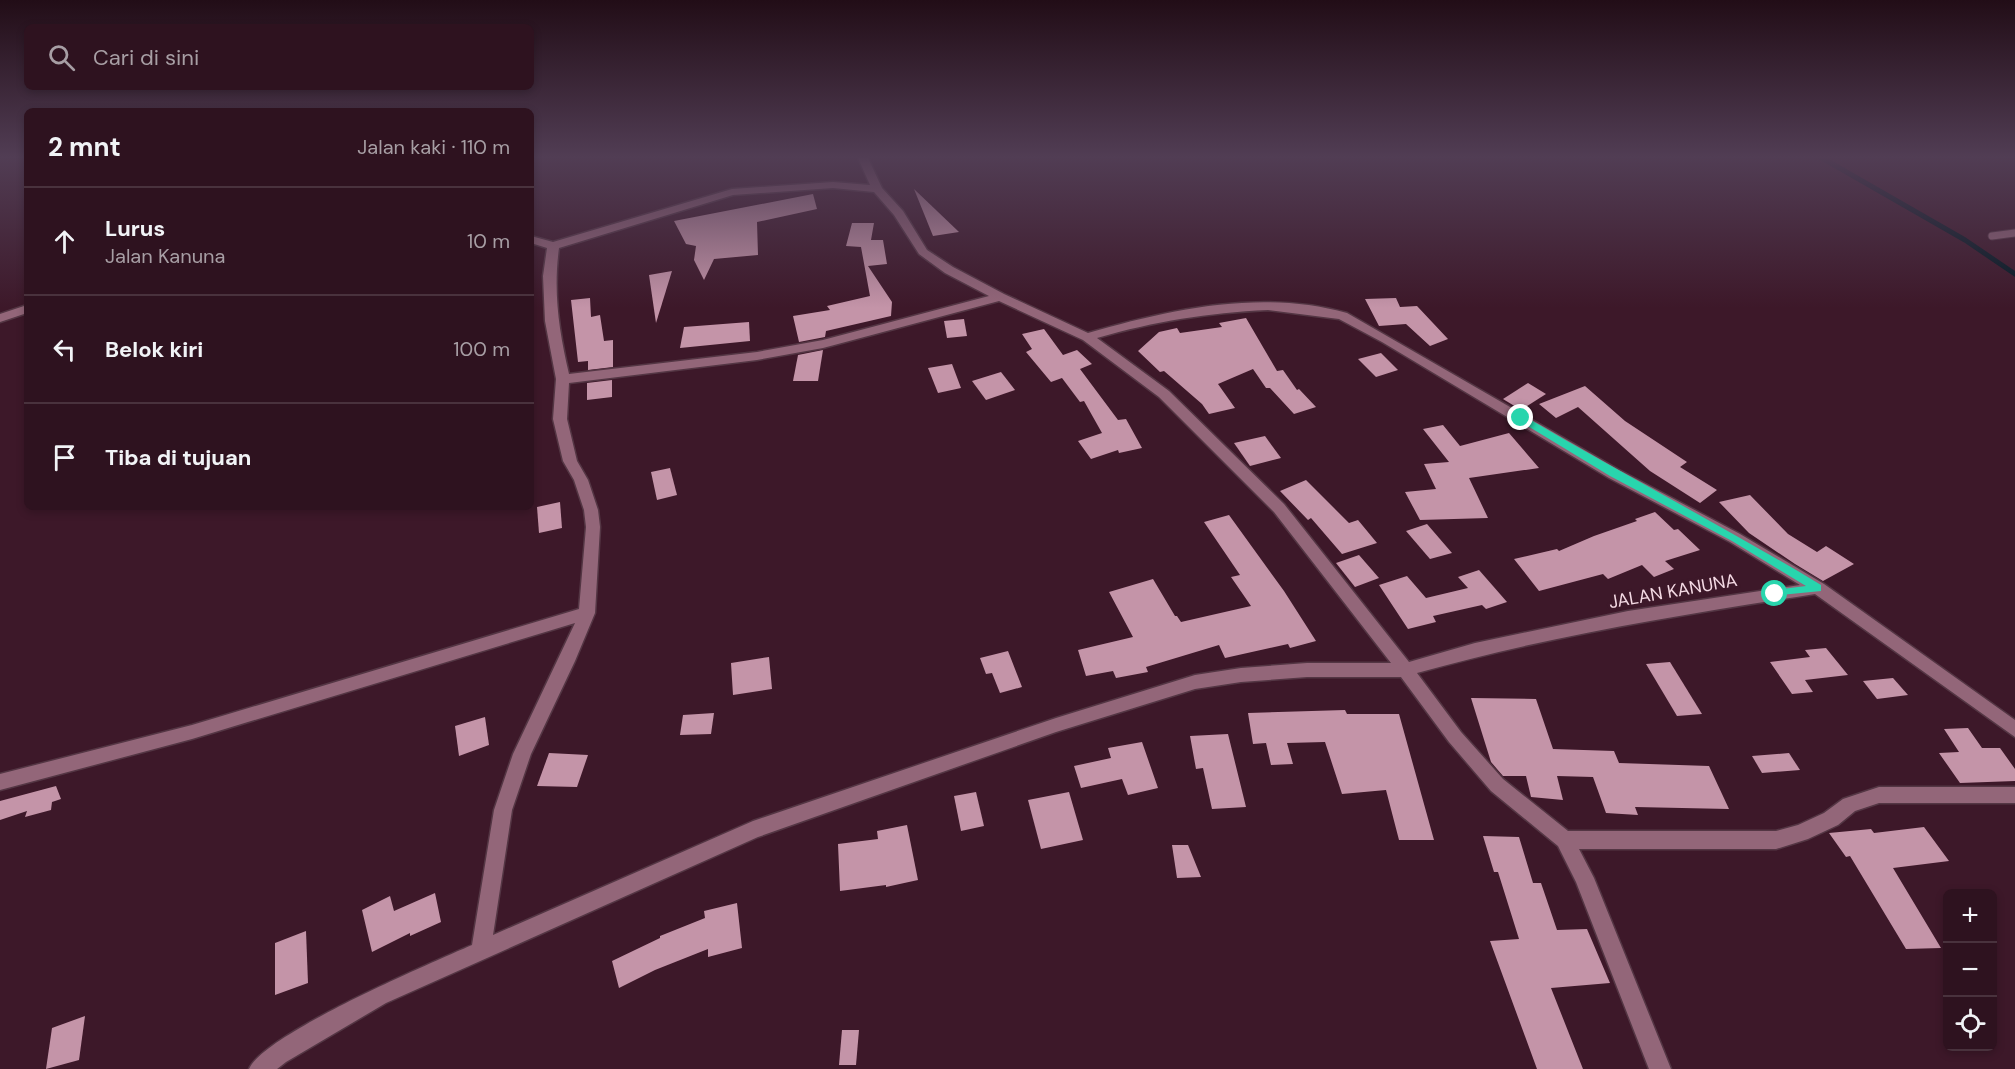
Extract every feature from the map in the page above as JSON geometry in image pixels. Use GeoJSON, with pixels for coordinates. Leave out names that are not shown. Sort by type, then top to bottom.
{"type":"FeatureCollection","features":[{"type":"Feature","properties":{"kind":"street"},"geometry":{"type":"LineString","coordinates":[[534,239],[554,246],[680,208]]}},
{"type":"Feature","properties":{"kind":"street"},"geometry":{"type":"LineString","coordinates":[[894,208],[923,252],[949,270],[1000,297],[1087,337],[1164,394],[1279,508],[1367,618],[1455,737],[1497,785],[1565,840],[1584,878],[1660,1069]]}},
{"type":"Feature","properties":{"kind":"street"},"geometry":{"type":"LineString","coordinates":[[481,951],[503,810],[522,754],[567,661],[587,613],[593,527],[591,510],[570,461],[560,419],[563,379],[551,321],[549,276],[554,246]]}},
{"type":"Feature","properties":{"kind":"street"},"geometry":{"type":"LineString","coordinates":[[563,379],[735,359],[823,344],[1000,297]]}},
{"type":"Feature","properties":{"kind":"street"},"geometry":{"type":"LineString","coordinates":[[1087,337],[1139,322],[1211,309],[1268,306],[1329,312],[1343,316],[1614,474],[1735,538],[1818,588],[2015,730]]}},
{"type":"Feature","properties":{"kind":"street"},"geometry":{"type":"LineString","coordinates":[[0,318],[24,310]]}},
{"type":"Feature","properties":{"kind":"street","name":"JALAN KANUNA"},"geometry":{"type":"LineString","coordinates":[[260,1069],[278,1054],[379,996],[753,830],[1056,725],[1196,682],[1241,675],[1307,670],[1405,670],[1475,651],[1628,617],[1818,588]]}},
{"type":"Feature","properties":{"kind":"street"},"geometry":{"type":"LineString","coordinates":[[0,782],[192,732],[587,613]]}},
{"type":"Feature","properties":{"kind":"street"},"geometry":{"type":"LineString","coordinates":[[1565,840],[1776,840],[1802,833],[1831,819],[1849,805],[1879,795],[2015,795]]}},
{"type":"Feature","properties":{"kind":"lane"},"geometry":{"type":"LineString","coordinates":[[1992,236],[2015,233]]}},
{"type":"Feature","properties":{"kind":"building"},"geometry":{"type":"Polygon","coordinates":[[[742,208],[817,209],[757,222],[758,255],[714,259],[704,280],[694,260],[696,246],[686,244],[674,221],[742,208]]]}},
{"type":"Feature","properties":{"kind":"building"},"geometry":{"type":"Polygon","coordinates":[[[922,208],[934,208],[959,232],[933,236],[922,208]]]}},
{"type":"Feature","properties":{"kind":"building"},"geometry":{"type":"Polygon","coordinates":[[[852,223],[874,223],[871,240],[883,240],[887,264],[868,266],[892,302],[891,316],[826,331],[825,337],[799,342],[793,316],[830,310],[827,306],[870,296],[861,247],[846,246],[852,223]]]}},
{"type":"Feature","properties":{"kind":"building"},"geometry":{"type":"Polygon","coordinates":[[[672,271],[656,323],[649,275],[672,271]]]}},
{"type":"Feature","properties":{"kind":"building"},"geometry":{"type":"Polygon","coordinates":[[[590,298],[591,317],[600,315],[604,341],[613,340],[613,367],[588,370],[588,361],[578,362],[571,300],[590,298]]]}},
{"type":"Feature","properties":{"kind":"building"},"geometry":{"type":"Polygon","coordinates":[[[1396,298],[1400,307],[1417,306],[1448,339],[1430,346],[1406,324],[1379,326],[1365,299],[1396,298]]]}},
{"type":"Feature","properties":{"kind":"building"},"geometry":{"type":"Polygon","coordinates":[[[1246,318],[1277,371],[1283,370],[1297,390],[1299,389],[1316,407],[1294,414],[1270,388],[1266,388],[1253,369],[1218,384],[1235,408],[1209,414],[1202,404],[1164,371],[1160,372],[1138,351],[1159,332],[1177,328],[1180,333],[1222,327],[1219,323],[1246,318]]]}},
{"type":"Feature","properties":{"kind":"building"},"geometry":{"type":"Polygon","coordinates":[[[964,319],[967,336],[947,338],[944,321],[964,319]]]}},
{"type":"Feature","properties":{"kind":"building"},"geometry":{"type":"Polygon","coordinates":[[[749,322],[750,341],[680,348],[684,327],[749,322]]]}},
{"type":"Feature","properties":{"kind":"building"},"geometry":{"type":"Polygon","coordinates":[[[1044,329],[1063,355],[1077,350],[1092,364],[1080,369],[1118,420],[1126,419],[1142,448],[1119,453],[1118,450],[1091,459],[1078,441],[1102,433],[1084,401],[1080,402],[1062,378],[1051,382],[1026,352],[1032,349],[1022,334],[1044,329]]]}},
{"type":"Feature","properties":{"kind":"building"},"geometry":{"type":"Polygon","coordinates":[[[823,350],[818,381],[793,381],[798,355],[823,350]]]}},
{"type":"Feature","properties":{"kind":"building"},"geometry":{"type":"Polygon","coordinates":[[[1381,353],[1398,370],[1376,377],[1358,359],[1381,353]]]}},
{"type":"Feature","properties":{"kind":"building"},"geometry":{"type":"Polygon","coordinates":[[[952,364],[961,388],[938,393],[928,368],[952,364]]]}},
{"type":"Feature","properties":{"kind":"building"},"geometry":{"type":"Polygon","coordinates":[[[1001,372],[1015,390],[986,400],[972,381],[1001,372]]]}},
{"type":"Feature","properties":{"kind":"building"},"geometry":{"type":"Polygon","coordinates":[[[612,380],[612,397],[587,400],[587,383],[612,380]]]}},
{"type":"Feature","properties":{"kind":"building"},"geometry":{"type":"Polygon","coordinates":[[[1528,383],[1546,394],[1521,410],[1503,399],[1528,383]]]}},
{"type":"Feature","properties":{"kind":"building"},"geometry":{"type":"Polygon","coordinates":[[[1585,386],[1625,421],[1687,462],[1680,467],[1717,490],[1700,503],[1650,471],[1578,407],[1556,418],[1539,404],[1585,386]]]}},
{"type":"Feature","properties":{"kind":"building"},"geometry":{"type":"Polygon","coordinates":[[[1443,425],[1460,446],[1509,433],[1539,468],[1469,478],[1488,518],[1420,520],[1405,492],[1436,489],[1424,464],[1449,462],[1423,429],[1443,425]]]}},
{"type":"Feature","properties":{"kind":"building"},"geometry":{"type":"Polygon","coordinates":[[[1265,436],[1281,458],[1250,466],[1234,443],[1265,436]]]}},
{"type":"Feature","properties":{"kind":"building"},"geometry":{"type":"Polygon","coordinates":[[[670,468],[677,495],[657,500],[651,472],[670,468]]]}},
{"type":"Feature","properties":{"kind":"building"},"geometry":{"type":"Polygon","coordinates":[[[1306,480],[1349,523],[1358,520],[1377,543],[1342,554],[1311,518],[1308,520],[1280,491],[1306,480]]]}},
{"type":"Feature","properties":{"kind":"building"},"geometry":{"type":"Polygon","coordinates":[[[1750,495],[1788,534],[1817,552],[1826,546],[1854,564],[1823,581],[1795,564],[1749,533],[1719,502],[1750,495]]]}},
{"type":"Feature","properties":{"kind":"building"},"geometry":{"type":"Polygon","coordinates":[[[560,502],[562,528],[539,533],[537,507],[560,502]]]}},
{"type":"Feature","properties":{"kind":"building"},"geometry":{"type":"Polygon","coordinates":[[[1655,512],[1674,530],[1678,529],[1700,550],[1665,561],[1674,569],[1654,577],[1642,565],[1608,579],[1603,574],[1539,591],[1514,559],[1557,549],[1559,551],[1655,512]]]}},
{"type":"Feature","properties":{"kind":"building"},"geometry":{"type":"Polygon","coordinates":[[[1229,515],[1284,591],[1316,641],[1290,648],[1288,644],[1225,658],[1219,645],[1146,667],[1148,672],[1116,678],[1113,671],[1086,676],[1078,650],[1133,637],[1109,592],[1153,579],[1181,622],[1251,606],[1231,577],[1240,575],[1204,522],[1229,515]]]}},
{"type":"Feature","properties":{"kind":"building"},"geometry":{"type":"Polygon","coordinates":[[[1427,524],[1452,553],[1430,559],[1406,531],[1427,524]]]}},
{"type":"Feature","properties":{"kind":"building"},"geometry":{"type":"Polygon","coordinates":[[[1359,555],[1379,578],[1355,587],[1336,563],[1359,555]]]}},
{"type":"Feature","properties":{"kind":"building"},"geometry":{"type":"Polygon","coordinates":[[[1479,570],[1507,602],[1486,609],[1482,605],[1433,616],[1436,622],[1408,629],[1379,585],[1407,576],[1426,598],[1468,588],[1458,577],[1479,570]]]}},
{"type":"Feature","properties":{"kind":"building"},"geometry":{"type":"Polygon","coordinates":[[[1826,648],[1848,675],[1805,680],[1813,692],[1792,694],[1770,662],[1810,657],[1805,650],[1826,648]]]}},
{"type":"Feature","properties":{"kind":"building"},"geometry":{"type":"Polygon","coordinates":[[[1008,651],[1022,687],[1000,693],[992,673],[986,674],[980,658],[1008,651]]]}},
{"type":"Feature","properties":{"kind":"building"},"geometry":{"type":"Polygon","coordinates":[[[769,657],[772,689],[733,695],[731,663],[769,657]]]}},
{"type":"Feature","properties":{"kind":"building"},"geometry":{"type":"Polygon","coordinates":[[[1670,662],[1702,714],[1677,716],[1646,664],[1670,662]]]}},
{"type":"Feature","properties":{"kind":"building"},"geometry":{"type":"Polygon","coordinates":[[[1893,678],[1908,695],[1877,699],[1863,681],[1893,678]]]}},
{"type":"Feature","properties":{"kind":"building"},"geometry":{"type":"Polygon","coordinates":[[[1471,698],[1536,699],[1553,749],[1614,751],[1619,763],[1709,766],[1729,809],[1635,807],[1638,815],[1606,813],[1593,777],[1557,776],[1563,800],[1531,797],[1526,776],[1503,776],[1491,762],[1471,698]]]}},
{"type":"Feature","properties":{"kind":"building"},"geometry":{"type":"Polygon","coordinates":[[[1345,710],[1347,714],[1399,714],[1434,840],[1399,840],[1386,790],[1342,794],[1325,742],[1287,743],[1293,764],[1271,765],[1266,743],[1253,744],[1248,713],[1345,710]]]}},
{"type":"Feature","properties":{"kind":"building"},"geometry":{"type":"Polygon","coordinates":[[[714,713],[711,734],[680,735],[683,715],[714,713]]]}},
{"type":"Feature","properties":{"kind":"building"},"geometry":{"type":"Polygon","coordinates":[[[485,717],[489,745],[459,756],[455,726],[485,717]]]}},
{"type":"Feature","properties":{"kind":"building"},"geometry":{"type":"Polygon","coordinates":[[[1968,728],[1982,748],[2000,748],[2015,769],[2015,781],[1960,783],[1939,753],[1959,752],[1944,729],[1968,728]]]}},
{"type":"Feature","properties":{"kind":"building"},"geometry":{"type":"Polygon","coordinates":[[[1228,734],[1246,807],[1212,809],[1203,768],[1196,769],[1190,736],[1228,734]]]}},
{"type":"Feature","properties":{"kind":"building"},"geometry":{"type":"Polygon","coordinates":[[[1142,742],[1158,788],[1128,795],[1122,779],[1081,788],[1074,766],[1111,758],[1108,748],[1142,742]]]}},
{"type":"Feature","properties":{"kind":"building"},"geometry":{"type":"Polygon","coordinates":[[[549,753],[588,755],[577,787],[537,786],[549,753]]]}},
{"type":"Feature","properties":{"kind":"building"},"geometry":{"type":"Polygon","coordinates":[[[1789,753],[1800,770],[1762,773],[1752,756],[1789,753]]]}},
{"type":"Feature","properties":{"kind":"building"},"geometry":{"type":"Polygon","coordinates":[[[56,786],[61,799],[52,802],[51,810],[25,817],[27,811],[0,820],[0,801],[56,786]]]}},
{"type":"Feature","properties":{"kind":"building"},"geometry":{"type":"Polygon","coordinates":[[[976,792],[984,826],[961,831],[954,796],[976,792]]]}},
{"type":"Feature","properties":{"kind":"building"},"geometry":{"type":"Polygon","coordinates":[[[1069,792],[1083,840],[1041,849],[1028,800],[1069,792]]]}},
{"type":"Feature","properties":{"kind":"building"},"geometry":{"type":"Polygon","coordinates":[[[907,825],[918,880],[886,887],[886,885],[840,891],[838,844],[878,839],[877,831],[907,825]]]}},
{"type":"Feature","properties":{"kind":"building"},"geometry":{"type":"Polygon","coordinates":[[[1924,827],[1949,861],[1893,868],[1941,948],[1906,949],[1850,856],[1846,857],[1829,833],[1871,829],[1874,833],[1924,827]]]}},
{"type":"Feature","properties":{"kind":"building"},"geometry":{"type":"Polygon","coordinates":[[[1483,836],[1519,837],[1533,883],[1541,883],[1557,930],[1587,929],[1610,983],[1551,988],[1583,1069],[1537,1069],[1490,941],[1519,939],[1498,872],[1494,872],[1483,836]]]}},
{"type":"Feature","properties":{"kind":"building"},"geometry":{"type":"Polygon","coordinates":[[[1172,845],[1188,845],[1201,877],[1177,878],[1172,845]]]}},
{"type":"Feature","properties":{"kind":"building"},"geometry":{"type":"Polygon","coordinates":[[[435,893],[441,922],[410,936],[410,933],[372,952],[362,910],[390,896],[394,911],[435,893]]]}},
{"type":"Feature","properties":{"kind":"building"},"geometry":{"type":"Polygon","coordinates":[[[737,903],[742,948],[708,957],[708,949],[655,970],[619,988],[612,961],[660,936],[705,918],[704,911],[737,903]]]}},
{"type":"Feature","properties":{"kind":"building"},"geometry":{"type":"Polygon","coordinates":[[[306,931],[308,983],[275,995],[275,943],[306,931]]]}},
{"type":"Feature","properties":{"kind":"building"},"geometry":{"type":"Polygon","coordinates":[[[85,1016],[79,1060],[46,1069],[52,1028],[85,1016]]]}},
{"type":"Feature","properties":{"kind":"building"},"geometry":{"type":"Polygon","coordinates":[[[842,1030],[859,1030],[856,1065],[839,1065],[842,1030]]]}},
{"type":"Feature","properties":{"kind":"waterway"},"geometry":{"type":"LineString","coordinates":[[1909,208],[1965,240],[2015,274]]}},
{"type":"Feature","properties":{"kind":"route"},"geometry":{"type":"LineString","coordinates":[[1521,418],[1614,474],[1735,538],[1818,588],[1775,594]]}}]}
